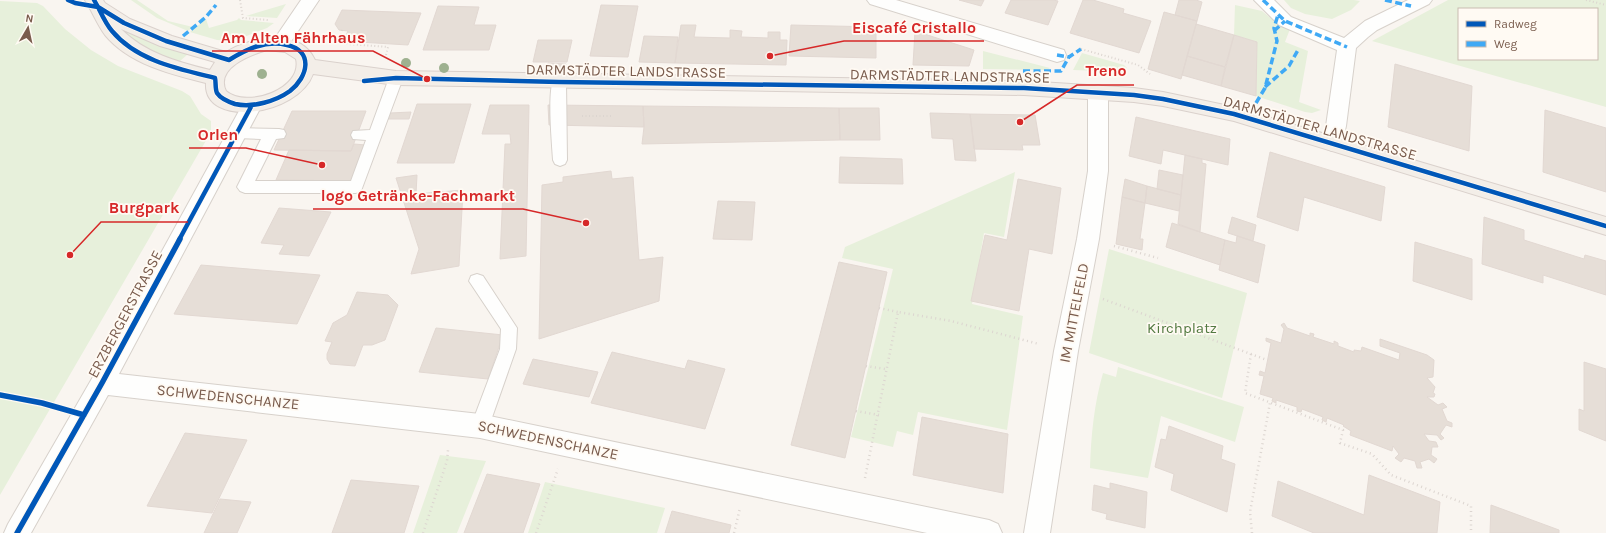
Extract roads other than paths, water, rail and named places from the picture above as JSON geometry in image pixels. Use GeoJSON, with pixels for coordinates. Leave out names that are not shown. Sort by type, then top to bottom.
{"type":"FeatureCollection","features":[{"type":"Feature","properties":{"kind":"main road"},"geometry":{"type":"LineString","coordinates":[[96,3],[124,23],[166,41],[229,60]]}},
{"type":"Feature","properties":{"kind":"main road"},"geometry":{"type":"LineString","coordinates":[[96,3],[114,33],[133,49],[168,64],[215,78]]}},
{"type":"Feature","properties":{"kind":"main road"},"geometry":{"type":"LineString","coordinates":[[267,44],[280,44],[291,46],[299,51],[305,58],[302,75],[283,95],[273,100],[252,105],[240,105],[230,103],[222,99],[216,93],[215,78],[220,68],[229,60],[240,52],[253,47],[267,44]]}},
{"type":"Feature","properties":{"kind":"main road","name":"DARMSTÄDTER LANDSTRASSE"},"geometry":{"type":"LineString","coordinates":[[302,75],[358,81],[396,78],[559,82],[1024,88],[1098,92],[1163,99],[1216,110],[1332,143],[1606,226]]}},
{"type":"Feature","properties":{"kind":"street"},"geometry":{"type":"LineString","coordinates":[[280,44],[310,0]]}},
{"type":"Feature","properties":{"kind":"street"},"geometry":{"type":"LineString","coordinates":[[876,0],[1057,55]]}},
{"type":"Feature","properties":{"kind":"street"},"geometry":{"type":"LineString","coordinates":[[1263,0],[1285,20],[1348,47]]}},
{"type":"Feature","properties":{"kind":"street"},"geometry":{"type":"LineString","coordinates":[[1332,143],[1348,47],[1353,38],[1365,29],[1423,0]]}},
{"type":"Feature","properties":{"kind":"street","name":"IM MITTELFELD"},"geometry":{"type":"LineString","coordinates":[[1037,533],[1066,351],[1088,239],[1098,171],[1098,92]]}},
{"type":"Feature","properties":{"kind":"street","name":"ERZBERGERSTRASSE"},"geometry":{"type":"LineString","coordinates":[[17,533],[102,383],[252,105]]}},
{"type":"Feature","properties":{"kind":"street","name":"SCHWEDENSCHANZE"},"geometry":{"type":"LineString","coordinates":[[102,383],[480,426],[989,533]]}},
{"type":"Feature","properties":{"kind":"lane"},"geometry":{"type":"LineString","coordinates":[[237,133],[276,134],[245,187],[356,187],[396,78]]}},
{"type":"Feature","properties":{"kind":"lane"},"geometry":{"type":"LineString","coordinates":[[559,82],[558,126],[560,160]]}},
{"type":"Feature","properties":{"kind":"lane"},"geometry":{"type":"LineString","coordinates":[[358,135],[375,135]]}},
{"type":"Feature","properties":{"kind":"lane"},"geometry":{"type":"LineString","coordinates":[[477,282],[509,328],[508,349],[480,426]]}},
{"type":"Feature","properties":{"kind":"place","name":"Eiscafé Cristallo"},"geometry":{"type":"Point","coordinates":[770,56]}},
{"type":"Feature","properties":{"kind":"place","name":"Am Alten Fährhaus"},"geometry":{"type":"Point","coordinates":[427,79]}},
{"type":"Feature","properties":{"kind":"place","name":"Treno"},"geometry":{"type":"Point","coordinates":[1020,122]}},
{"type":"Feature","properties":{"kind":"place","name":"Orlen"},"geometry":{"type":"Point","coordinates":[322,165]}},
{"type":"Feature","properties":{"kind":"place","name":"logo Getränke-Fachmarkt"},"geometry":{"type":"Point","coordinates":[586,223]}},
{"type":"Feature","properties":{"kind":"place","name":"Burgpark"},"geometry":{"type":"Point","coordinates":[70,255]}},
{"type":"Feature","properties":{"kind":"park label","name":"Kirchplatz"},"geometry":{"type":"Point","coordinates":[1182,328]}}]}
